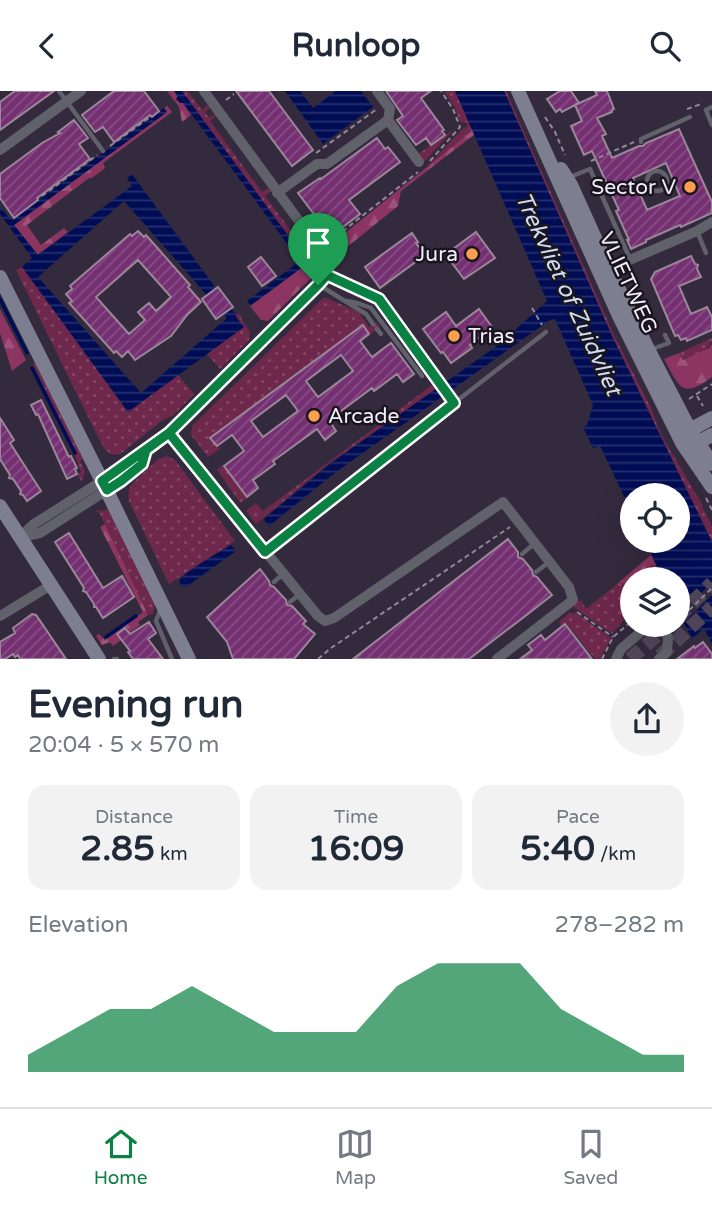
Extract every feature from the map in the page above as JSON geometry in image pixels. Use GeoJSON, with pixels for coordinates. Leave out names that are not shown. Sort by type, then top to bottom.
{"type":"FeatureCollection","features":[{"type":"Feature","properties":{"kind":"street"},"geometry":{"type":"LineString","coordinates":[[0,150],[81,91]]}},
{"type":"Feature","properties":{"kind":"street"},"geometry":{"type":"LineString","coordinates":[[20,537],[34,524],[105,485],[169,433],[329,271],[320,250],[204,91]]}},
{"type":"Feature","properties":{"kind":"street"},"geometry":{"type":"LineString","coordinates":[[277,193],[317,164],[327,164],[388,120],[390,109],[377,91]]}},
{"type":"Feature","properties":{"kind":"street","name":"VLIETWEG"},"geometry":{"type":"LineString","coordinates":[[519,91],[604,271],[712,487]]}},
{"type":"Feature","properties":{"kind":"street","name":"VLIETWEG"},"geometry":{"type":"LineString","coordinates":[[529,91],[531,107],[563,180]]}},
{"type":"Feature","properties":{"kind":"street"},"geometry":{"type":"LineString","coordinates":[[388,120],[421,165]]}},
{"type":"Feature","properties":{"kind":"street"},"geometry":{"type":"LineString","coordinates":[[604,271],[712,222]]}},
{"type":"Feature","properties":{"kind":"street"},"geometry":{"type":"LineString","coordinates":[[0,277],[105,485],[188,659]]}},
{"type":"Feature","properties":{"kind":"street"},"geometry":{"type":"LineString","coordinates":[[690,439],[712,418]]}},
{"type":"Feature","properties":{"kind":"street"},"geometry":{"type":"LineString","coordinates":[[169,433],[283,574],[325,621],[334,618],[503,502],[569,587],[573,600],[497,659]]}},
{"type":"Feature","properties":{"kind":"street"},"geometry":{"type":"LineString","coordinates":[[690,439],[712,435]]}},
{"type":"Feature","properties":{"kind":"street","name":"VLIETWEG"},"geometry":{"type":"LineString","coordinates":[[690,439],[712,464]]}},
{"type":"Feature","properties":{"kind":"street"},"geometry":{"type":"LineString","coordinates":[[0,506],[99,659]]}},
{"type":"Feature","properties":{"kind":"street"},"geometry":{"type":"LineString","coordinates":[[0,616],[51,585]]}},
{"type":"Feature","properties":{"kind":"street"},"geometry":{"type":"LineString","coordinates":[[617,659],[621,649],[635,637]]}},
{"type":"Feature","properties":{"kind":"street"},"geometry":{"type":"LineString","coordinates":[[659,659],[667,652],[667,637]]}},
{"type":"Feature","properties":{"kind":"lane"},"geometry":{"type":"LineString","coordinates":[[58,91],[103,151]]}},
{"type":"Feature","properties":{"kind":"lane"},"geometry":{"type":"LineString","coordinates":[[712,107],[706,110],[712,125]]}},
{"type":"Feature","properties":{"kind":"lane"},"geometry":{"type":"LineString","coordinates":[[641,142],[641,139],[690,117]]}},
{"type":"Feature","properties":{"kind":"lane"},"geometry":{"type":"LineString","coordinates":[[563,180],[590,169],[630,260]]}},
{"type":"Feature","properties":{"kind":"lane"},"geometry":{"type":"LineString","coordinates":[[654,171],[660,172],[666,178],[664,188],[658,191],[648,184],[648,178],[654,171]]}},
{"type":"Feature","properties":{"kind":"lane"},"geometry":{"type":"LineString","coordinates":[[696,231],[706,253]]}},
{"type":"Feature","properties":{"kind":"lane"},"geometry":{"type":"LineString","coordinates":[[329,271],[379,299],[454,403]]}},
{"type":"Feature","properties":{"kind":"lane"},"geometry":{"type":"LineString","coordinates":[[318,285],[366,314],[373,324]]}},
{"type":"Feature","properties":{"kind":"lane"},"geometry":{"type":"LineString","coordinates":[[347,302],[371,308],[422,376]]}},
{"type":"Feature","properties":{"kind":"lane"},"geometry":{"type":"LineString","coordinates":[[377,329],[381,334]]}},
{"type":"Feature","properties":{"kind":"lane"},"geometry":{"type":"LineString","coordinates":[[265,552],[546,332]]}},
{"type":"Feature","properties":{"kind":"lane"},"geometry":{"type":"LineString","coordinates":[[644,353],[669,343],[665,335]]}},
{"type":"Feature","properties":{"kind":"lane"},"geometry":{"type":"LineString","coordinates":[[522,554],[535,543]]}},
{"type":"Feature","properties":{"kind":"lane"},"geometry":{"type":"LineString","coordinates":[[536,572],[549,562]]}},
{"type":"Feature","properties":{"kind":"lane"},"geometry":{"type":"LineString","coordinates":[[274,582],[283,574]]}},
{"type":"Feature","properties":{"kind":"lane"},"geometry":{"type":"LineString","coordinates":[[290,602],[300,594]]}},
{"type":"Feature","properties":{"kind":"lane"},"geometry":{"type":"LineString","coordinates":[[162,605],[156,621],[172,659]]}},
{"type":"Feature","properties":{"kind":"path"},"geometry":{"type":"LineString","coordinates":[[430,161],[460,127],[453,109],[441,91]]}},
{"type":"Feature","properties":{"kind":"path"},"geometry":{"type":"LineString","coordinates":[[687,109],[701,103],[706,110]]}},
{"type":"Feature","properties":{"kind":"path"},"geometry":{"type":"LineString","coordinates":[[317,164],[315,153],[377,109]]}},
{"type":"Feature","properties":{"kind":"path"},"geometry":{"type":"LineString","coordinates":[[590,169],[590,161],[631,143]]}},
{"type":"Feature","properties":{"kind":"path"},"geometry":{"type":"LineString","coordinates":[[320,250],[421,165]]}},
{"type":"Feature","properties":{"kind":"path"},"geometry":{"type":"LineString","coordinates":[[532,308],[546,332]]}},
{"type":"Feature","properties":{"kind":"path"},"geometry":{"type":"LineString","coordinates":[[693,397],[712,384]]}},
{"type":"Feature","properties":{"kind":"path"},"geometry":{"type":"LineString","coordinates":[[318,659],[331,647],[518,521]]}},
{"type":"Feature","properties":{"kind":"path"},"geometry":{"type":"LineString","coordinates":[[690,610],[712,588]]}},
{"type":"Feature","properties":{"kind":"path"},"geometry":{"type":"LineString","coordinates":[[573,600],[576,611],[613,637]]}},
{"type":"Feature","properties":{"kind":"path"},"geometry":{"type":"LineString","coordinates":[[602,659],[613,637],[620,631]]}},
{"type":"Feature","properties":{"kind":"shaded area"},"geometry":{"type":"Polygon","coordinates":[[[182,91],[188,91],[202,110],[208,105],[210,108],[205,112],[209,118],[215,114],[210,121],[262,192],[268,188],[270,191],[265,196],[309,255],[317,261],[316,273],[182,91]]]}},
{"type":"Feature","properties":{"kind":"shaded area"},"geometry":{"type":"Polygon","coordinates":[[[444,91],[455,91],[473,130],[425,169],[462,129],[468,126],[466,122],[459,120],[444,91]]]}},
{"type":"Feature","properties":{"kind":"shaded area"},"geometry":{"type":"Polygon","coordinates":[[[504,91],[614,335],[662,436],[690,483],[683,483],[612,336],[504,91]]]}},
{"type":"Feature","properties":{"kind":"shaded area"},"geometry":{"type":"Polygon","coordinates":[[[454,129],[424,162],[418,154],[454,129]]]}},
{"type":"Feature","properties":{"kind":"shaded area"},"geometry":{"type":"Polygon","coordinates":[[[22,267],[135,407],[178,375],[194,394],[175,414],[163,420],[120,454],[113,455],[105,450],[16,270],[22,267]]]}},
{"type":"Feature","properties":{"kind":"shaded area"},"geometry":{"type":"Polygon","coordinates":[[[324,297],[359,312],[369,327],[376,322],[380,327],[218,445],[220,449],[208,457],[191,435],[192,426],[324,297]]]}},
{"type":"Feature","properties":{"kind":"shaded area"},"geometry":{"type":"Polygon","coordinates":[[[238,313],[250,332],[249,340],[220,369],[207,354],[243,327],[236,316],[238,313]]]}},
{"type":"Feature","properties":{"kind":"shaded area"},"geometry":{"type":"Polygon","coordinates":[[[712,338],[705,349],[682,360],[679,353],[712,338]]]}},
{"type":"Feature","properties":{"kind":"shaded area"},"geometry":{"type":"Polygon","coordinates":[[[35,362],[83,459],[80,461],[85,471],[81,481],[77,474],[81,472],[76,453],[33,364],[35,362]]]}},
{"type":"Feature","properties":{"kind":"shaded area"},"geometry":{"type":"Polygon","coordinates":[[[432,385],[436,389],[331,462],[256,524],[246,511],[256,503],[263,511],[432,385]]]}},
{"type":"Feature","properties":{"kind":"shaded area"},"geometry":{"type":"Polygon","coordinates":[[[166,456],[175,460],[235,541],[169,584],[128,496],[133,483],[157,460],[166,456]]]}},
{"type":"Feature","properties":{"kind":"shaded area"},"geometry":{"type":"Polygon","coordinates":[[[223,465],[247,498],[240,503],[217,470],[223,465]]]}},
{"type":"Feature","properties":{"kind":"shaded area"},"geometry":{"type":"Polygon","coordinates":[[[690,484],[712,526],[712,542],[690,497],[690,484]]]}},
{"type":"Feature","properties":{"kind":"shaded area"},"geometry":{"type":"Polygon","coordinates":[[[111,507],[156,601],[153,614],[148,615],[96,510],[103,511],[111,507]]]}},
{"type":"Feature","properties":{"kind":"shaded area"},"geometry":{"type":"Polygon","coordinates":[[[620,584],[620,625],[612,634],[572,606],[581,600],[586,609],[620,584]]]}},
{"type":"Feature","properties":{"kind":"shaded area"},"geometry":{"type":"Polygon","coordinates":[[[569,613],[576,613],[611,638],[600,659],[595,659],[566,623],[561,626],[559,622],[569,613]]]}},
{"type":"Feature","properties":{"kind":"green space"},"geometry":{"type":"Polygon","coordinates":[[[167,91],[174,91],[191,115],[182,122],[179,107],[167,91]]]}},
{"type":"Feature","properties":{"kind":"green space"},"geometry":{"type":"Polygon","coordinates":[[[165,103],[172,112],[103,163],[105,168],[27,225],[41,245],[64,228],[68,232],[37,255],[14,225],[167,112],[165,103]]]}},
{"type":"Feature","properties":{"kind":"green space"},"geometry":{"type":"Polygon","coordinates":[[[473,130],[475,134],[401,191],[398,206],[336,256],[329,246],[473,130]]]}},
{"type":"Feature","properties":{"kind":"green space"},"geometry":{"type":"Polygon","coordinates":[[[308,263],[316,273],[268,321],[261,320],[250,306],[308,263]]]}},
{"type":"Feature","properties":{"kind":"green space"},"geometry":{"type":"Polygon","coordinates":[[[0,309],[26,360],[12,371],[0,333],[0,309]]]}},
{"type":"Feature","properties":{"kind":"green space"},"geometry":{"type":"Polygon","coordinates":[[[712,344],[712,377],[694,388],[682,387],[664,359],[679,353],[683,360],[712,344]]]}},
{"type":"Feature","properties":{"kind":"green space"},"geometry":{"type":"Polygon","coordinates":[[[105,524],[148,615],[130,632],[125,627],[116,634],[121,640],[113,646],[110,642],[102,645],[96,636],[99,634],[105,640],[143,612],[100,527],[105,524]]]}},
{"type":"Feature","properties":{"kind":"green space"},"geometry":{"type":"Polygon","coordinates":[[[651,555],[655,563],[649,567],[637,567],[651,555]]]}},
{"type":"Feature","properties":{"kind":"water"},"geometry":{"type":"Polygon","coordinates":[[[174,91],[182,91],[308,263],[250,306],[247,301],[300,261],[183,103],[176,99],[178,96],[174,91]]]}},
{"type":"Feature","properties":{"kind":"water"},"geometry":{"type":"Polygon","coordinates":[[[285,91],[300,91],[313,108],[336,91],[361,91],[373,107],[323,144],[285,91]]]}},
{"type":"Feature","properties":{"kind":"water","name":"Trekvliet of Zuidvliet"},"geometry":{"type":"Polygon","coordinates":[[[455,91],[504,91],[612,336],[683,483],[620,483],[620,488],[600,446],[593,448],[583,427],[587,425],[593,405],[555,319],[336,472],[269,526],[264,520],[331,463],[501,343],[547,301],[455,91]]]}},
{"type":"Feature","properties":{"kind":"water"},"geometry":{"type":"Polygon","coordinates":[[[164,108],[167,112],[14,225],[38,255],[132,186],[127,178],[132,174],[244,327],[128,412],[22,267],[32,258],[0,214],[1,208],[11,220],[164,108]],[[124,201],[38,277],[141,393],[227,318],[124,201]]]}},
{"type":"Feature","properties":{"kind":"water"},"geometry":{"type":"Polygon","coordinates":[[[690,497],[712,542],[712,644],[704,628],[692,639],[690,635],[690,567],[657,567],[651,553],[690,553],[690,497]]]}},
{"type":"Feature","properties":{"kind":"water"},"geometry":{"type":"Polygon","coordinates":[[[231,545],[236,551],[186,587],[180,586],[180,580],[188,572],[231,545]]]}},
{"type":"Feature","properties":{"kind":"pier"},"geometry":{"type":"Polygon","coordinates":[[[712,582],[712,595],[690,617],[690,604],[712,582]]]}},
{"type":"Feature","properties":{"kind":"building"},"geometry":{"type":"Polygon","coordinates":[[[15,91],[54,91],[0,130],[0,102],[15,91]]]}},
{"type":"Feature","properties":{"kind":"building"},"geometry":{"type":"Polygon","coordinates":[[[114,91],[144,91],[159,111],[114,142],[103,127],[95,132],[82,115],[114,91]]]}},
{"type":"Feature","properties":{"kind":"building"},"geometry":{"type":"Polygon","coordinates":[[[236,91],[269,91],[313,150],[292,166],[236,91]]]}},
{"type":"Feature","properties":{"kind":"building"},"geometry":{"type":"Polygon","coordinates":[[[386,91],[431,91],[421,98],[445,135],[431,145],[426,138],[416,145],[397,120],[403,116],[386,91]]]}},
{"type":"Feature","properties":{"kind":"building"},"geometry":{"type":"Polygon","coordinates":[[[560,91],[571,91],[579,103],[562,112],[560,109],[556,112],[547,99],[560,91]]]}},
{"type":"Feature","properties":{"kind":"building","name":"Sector V"},"geometry":{"type":"Polygon","coordinates":[[[595,91],[607,91],[614,109],[597,118],[606,134],[602,136],[612,158],[679,129],[712,202],[712,213],[646,240],[631,249],[616,211],[619,210],[592,151],[584,155],[571,126],[582,121],[575,105],[597,95],[595,91]],[[666,163],[633,178],[647,210],[680,196],[666,163]]]}},
{"type":"Feature","properties":{"kind":"building"},"geometry":{"type":"Polygon","coordinates":[[[74,120],[88,138],[79,144],[90,159],[14,218],[0,198],[0,174],[60,133],[58,132],[74,120]]]}},
{"type":"Feature","properties":{"kind":"building"},"geometry":{"type":"Polygon","coordinates":[[[377,138],[400,162],[349,200],[360,214],[323,242],[321,239],[326,230],[298,193],[377,138]]]}},
{"type":"Feature","properties":{"kind":"building"},"geometry":{"type":"Polygon","coordinates":[[[138,231],[144,237],[146,235],[190,285],[188,287],[201,302],[171,336],[135,360],[128,351],[122,357],[116,351],[114,353],[69,303],[72,301],[66,294],[72,289],[70,286],[130,234],[132,236],[138,231]],[[138,260],[96,297],[129,334],[145,320],[138,312],[149,303],[156,311],[171,297],[138,260]]]}},
{"type":"Feature","properties":{"kind":"building","name":"Jura"},"geometry":{"type":"Polygon","coordinates":[[[476,232],[495,258],[464,279],[449,259],[452,257],[449,252],[476,232]]]}},
{"type":"Feature","properties":{"kind":"building"},"geometry":{"type":"Polygon","coordinates":[[[412,233],[425,255],[380,288],[365,267],[412,233]]]}},
{"type":"Feature","properties":{"kind":"building"},"geometry":{"type":"Polygon","coordinates":[[[691,256],[698,265],[701,277],[679,286],[691,314],[707,307],[712,317],[712,330],[687,341],[686,338],[681,340],[678,335],[675,336],[651,279],[655,272],[691,256]]]}},
{"type":"Feature","properties":{"kind":"building"},"geometry":{"type":"Polygon","coordinates":[[[261,257],[276,276],[262,286],[248,267],[261,257]]]}},
{"type":"Feature","properties":{"kind":"building"},"geometry":{"type":"Polygon","coordinates":[[[218,287],[233,307],[216,319],[202,299],[218,287]]]}},
{"type":"Feature","properties":{"kind":"building","name":"Trias"},"geometry":{"type":"Polygon","coordinates":[[[479,309],[492,327],[470,345],[472,348],[451,363],[423,329],[446,312],[456,326],[479,309]]]}},
{"type":"Feature","properties":{"kind":"building","name":"Arcade"},"geometry":{"type":"Polygon","coordinates":[[[363,325],[369,334],[360,341],[372,357],[391,343],[414,374],[403,382],[397,374],[374,391],[372,388],[329,420],[336,431],[325,440],[317,429],[273,461],[275,464],[253,480],[258,488],[247,497],[224,466],[244,451],[232,435],[217,446],[210,438],[363,325]],[[341,355],[306,381],[318,397],[353,371],[341,355]],[[286,395],[251,421],[263,437],[298,411],[286,395]]]}},
{"type":"Feature","properties":{"kind":"building"},"geometry":{"type":"Polygon","coordinates":[[[41,400],[77,468],[77,474],[67,479],[38,414],[36,415],[31,405],[41,400]]]}},
{"type":"Feature","properties":{"kind":"building"},"geometry":{"type":"Polygon","coordinates":[[[0,418],[14,440],[10,443],[41,491],[27,501],[20,494],[21,491],[13,479],[9,478],[10,475],[0,459],[0,418]]]}},
{"type":"Feature","properties":{"kind":"building"},"geometry":{"type":"Polygon","coordinates":[[[69,533],[103,588],[122,576],[134,597],[103,618],[83,591],[84,588],[55,542],[69,533]]]}},
{"type":"Feature","properties":{"kind":"building"},"geometry":{"type":"Polygon","coordinates":[[[508,539],[518,552],[518,557],[523,559],[533,575],[552,595],[533,610],[469,659],[353,659],[508,539]]]}},
{"type":"Feature","properties":{"kind":"building"},"geometry":{"type":"Polygon","coordinates":[[[260,569],[270,585],[286,600],[287,605],[292,606],[306,621],[303,624],[315,634],[294,659],[233,659],[227,642],[207,617],[260,569]]]}},
{"type":"Feature","properties":{"kind":"building"},"geometry":{"type":"Polygon","coordinates":[[[32,614],[36,615],[66,659],[20,659],[13,654],[0,659],[0,642],[15,633],[13,628],[32,614]]]}},
{"type":"Feature","properties":{"kind":"building"},"geometry":{"type":"Polygon","coordinates":[[[149,622],[156,633],[148,639],[163,659],[133,659],[117,634],[125,628],[130,634],[149,622]]]}},
{"type":"Feature","properties":{"kind":"building"},"geometry":{"type":"Polygon","coordinates":[[[565,624],[592,659],[520,659],[532,650],[528,645],[541,635],[545,640],[565,624]]]}},
{"type":"Feature","properties":{"kind":"building"},"geometry":{"type":"Polygon","coordinates":[[[703,642],[712,654],[712,659],[677,659],[694,646],[695,648],[703,642]]]}},
{"type":"Feature","properties":{"kind":"waterway"},"geometry":{"type":"LineString","coordinates":[[0,299],[27,353]]}},
{"type":"Feature","properties":{"kind":"waterway"},"geometry":{"type":"LineString","coordinates":[[32,368],[75,453]]}},
{"type":"Feature","properties":{"kind":"waterway"},"geometry":{"type":"LineString","coordinates":[[106,637],[136,616]]}},
{"type":"Feature","properties":{"kind":"tunnel"},"geometry":{"type":"LineString","coordinates":[[690,605],[712,583]]}},
{"type":"Feature","properties":{"kind":"tunnel"},"geometry":{"type":"LineString","coordinates":[[660,656],[712,607]]}},
{"type":"Feature","properties":{"kind":"tunnel"},"geometry":{"type":"LineString","coordinates":[[630,659],[655,637]]}},
{"type":"Feature","properties":{"kind":"place","name":"Sector V"},"geometry":{"type":"Point","coordinates":[690,187]}},
{"type":"Feature","properties":{"kind":"place","name":"Jura"},"geometry":{"type":"Point","coordinates":[472,254]}},
{"type":"Feature","properties":{"kind":"place","name":"Trias"},"geometry":{"type":"Point","coordinates":[454,336]}},
{"type":"Feature","properties":{"kind":"place","name":"Arcade"},"geometry":{"type":"Point","coordinates":[314,416]}},
{"type":"Feature","properties":{"kind":"route"},"geometry":{"type":"LineString","coordinates":[[318,285],[169,433],[102,481],[107,490],[142,464],[146,450],[169,433],[265,552],[454,403],[379,299],[327,275],[318,285]]}}]}
